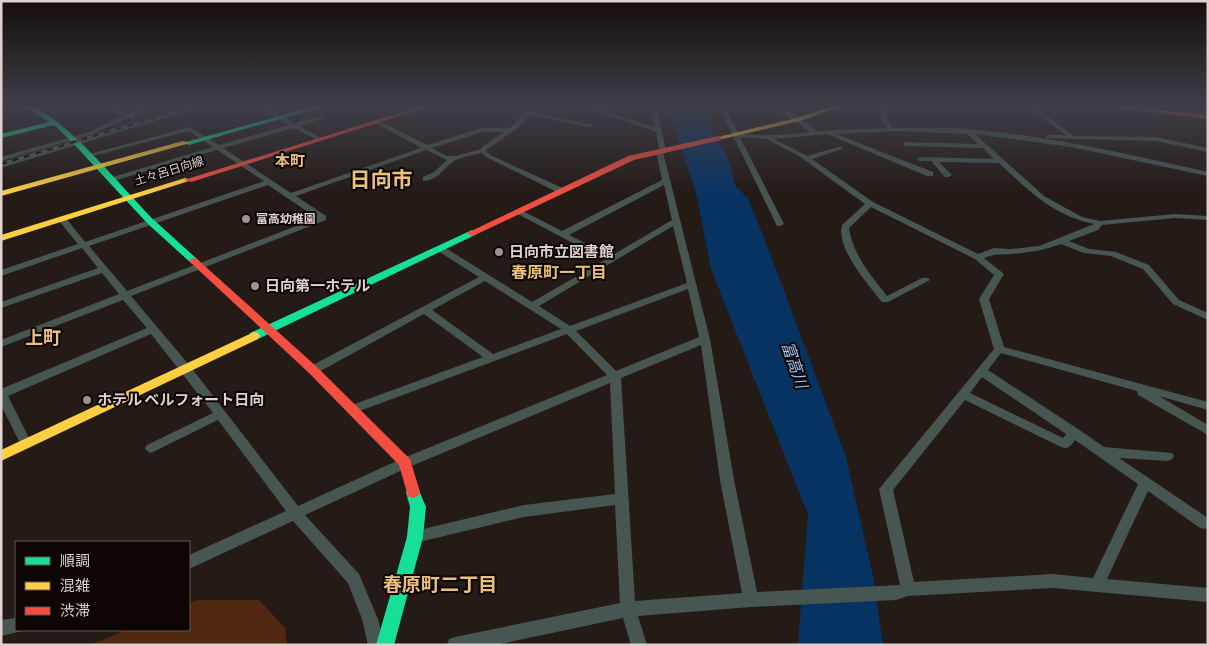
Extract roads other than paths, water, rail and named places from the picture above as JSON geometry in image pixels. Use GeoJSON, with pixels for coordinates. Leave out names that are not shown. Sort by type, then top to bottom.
{"type":"FeatureCollection","features":[{"type":"Feature","properties":{"kind":"main road"},"geometry":{"type":"LineString","coordinates":[[69,135],[151,222],[313,370],[405,464],[418,507],[415,537],[385,645]]}},
{"type":"Feature","properties":{"kind":"main road"},"geometry":{"type":"LineString","coordinates":[[1,194],[217,135]]}},
{"type":"Feature","properties":{"kind":"main road","name":"土々呂日向線"},"geometry":{"type":"LineString","coordinates":[[1,238],[331,135]]}},
{"type":"Feature","properties":{"kind":"main road"},"geometry":{"type":"LineString","coordinates":[[1,456],[631,158],[734,135]]}},
{"type":"Feature","properties":{"kind":"street"},"geometry":{"type":"LineString","coordinates":[[1,166],[76,141],[87,135]]}},
{"type":"Feature","properties":{"kind":"street"},"geometry":{"type":"LineString","coordinates":[[1,159],[97,135]]}},
{"type":"Feature","properties":{"kind":"street"},"geometry":{"type":"LineString","coordinates":[[89,155],[166,135]]}},
{"type":"Feature","properties":{"kind":"street"},"geometry":{"type":"LineString","coordinates":[[1,344],[323,218],[201,135]]}},
{"type":"Feature","properties":{"kind":"street"},"geometry":{"type":"LineString","coordinates":[[110,179],[264,135]]}},
{"type":"Feature","properties":{"kind":"street"},"geometry":{"type":"LineString","coordinates":[[312,135],[319,139]]}},
{"type":"Feature","properties":{"kind":"street"},"geometry":{"type":"LineString","coordinates":[[403,135],[452,159]]}},
{"type":"Feature","properties":{"kind":"street"},"geometry":{"type":"LineString","coordinates":[[289,196],[463,135]]}},
{"type":"Feature","properties":{"kind":"street"},"geometry":{"type":"LineString","coordinates":[[426,179],[437,174],[452,159],[483,150],[502,135]]}},
{"type":"Feature","properties":{"kind":"street"},"geometry":{"type":"LineString","coordinates":[[660,135],[664,150],[666,181],[705,340],[727,480],[751,600]]}},
{"type":"Feature","properties":{"kind":"street"},"geometry":{"type":"LineString","coordinates":[[735,135],[780,224]]}},
{"type":"Feature","properties":{"kind":"street"},"geometry":{"type":"LineString","coordinates":[[736,135],[769,139],[799,135]]}},
{"type":"Feature","properties":{"kind":"street"},"geometry":{"type":"LineString","coordinates":[[836,135],[930,174]]}},
{"type":"Feature","properties":{"kind":"street"},"geometry":{"type":"LineString","coordinates":[[972,135],[1040,198],[1080,219],[1100,223],[1175,216],[1208,218]]}},
{"type":"Feature","properties":{"kind":"street"},"geometry":{"type":"LineString","coordinates":[[1009,135],[1027,137],[1208,174]]}},
{"type":"Feature","properties":{"kind":"street"},"geometry":{"type":"LineString","coordinates":[[1027,137],[1156,139],[1208,150]]}},
{"type":"Feature","properties":{"kind":"street"},"geometry":{"type":"LineString","coordinates":[[769,139],[806,159],[870,204],[978,257],[999,274],[984,299],[998,349]]}},
{"type":"Feature","properties":{"kind":"street"},"geometry":{"type":"LineString","coordinates":[[904,144],[984,146]]}},
{"type":"Feature","properties":{"kind":"street"},"geometry":{"type":"LineString","coordinates":[[806,159],[840,148]]}},
{"type":"Feature","properties":{"kind":"street"},"geometry":{"type":"LineString","coordinates":[[483,150],[488,156],[562,191]]}},
{"type":"Feature","properties":{"kind":"street"},"geometry":{"type":"LineString","coordinates":[[920,158],[1000,160]]}},
{"type":"Feature","properties":{"kind":"street"},"geometry":{"type":"LineString","coordinates":[[933,159],[948,176]]}},
{"type":"Feature","properties":{"kind":"street"},"geometry":{"type":"LineString","coordinates":[[562,235],[666,181]]}},
{"type":"Feature","properties":{"kind":"street"},"geometry":{"type":"LineString","coordinates":[[1,273],[269,182]]}},
{"type":"Feature","properties":{"kind":"street"},"geometry":{"type":"LineString","coordinates":[[870,204],[845,227],[846,241],[885,300],[925,280]]}},
{"type":"Feature","properties":{"kind":"street"},"geometry":{"type":"LineString","coordinates":[[518,212],[610,259]]}},
{"type":"Feature","properties":{"kind":"street"},"geometry":{"type":"LineString","coordinates":[[62,219],[186,368],[296,514],[354,578],[370,619],[376,645]]}},
{"type":"Feature","properties":{"kind":"street"},"geometry":{"type":"LineString","coordinates":[[532,306],[675,222]]}},
{"type":"Feature","properties":{"kind":"street"},"geometry":{"type":"LineString","coordinates":[[978,257],[994,251],[1010,252],[1041,248],[1095,228],[1100,223]]}},
{"type":"Feature","properties":{"kind":"street"},"geometry":{"type":"LineString","coordinates":[[1062,241],[1087,251],[1113,254],[1146,267],[1176,302],[1208,317]]}},
{"type":"Feature","properties":{"kind":"street"},"geometry":{"type":"LineString","coordinates":[[441,249],[568,329],[615,377],[628,609],[639,645]]}},
{"type":"Feature","properties":{"kind":"street"},"geometry":{"type":"LineString","coordinates":[[1,306],[104,269]]}},
{"type":"Feature","properties":{"kind":"street"},"geometry":{"type":"LineString","coordinates":[[313,370],[486,278]]}},
{"type":"Feature","properties":{"kind":"street"},"geometry":{"type":"LineString","coordinates":[[353,410],[691,284]]}},
{"type":"Feature","properties":{"kind":"street"},"geometry":{"type":"LineString","coordinates":[[425,310],[491,358]]}},
{"type":"Feature","properties":{"kind":"street"},"geometry":{"type":"LineString","coordinates":[[26,444],[1,394],[153,329]]}},
{"type":"Feature","properties":{"kind":"street"},"geometry":{"type":"LineString","coordinates":[[190,562],[405,464],[705,340]]}},
{"type":"Feature","properties":{"kind":"street"},"geometry":{"type":"LineString","coordinates":[[902,591],[886,489],[998,349]]}},
{"type":"Feature","properties":{"kind":"street"},"geometry":{"type":"LineString","coordinates":[[998,349],[1208,406]]}},
{"type":"Feature","properties":{"kind":"street"},"geometry":{"type":"LineString","coordinates":[[981,371],[1074,432],[1205,524]]}},
{"type":"Feature","properties":{"kind":"street"},"geometry":{"type":"LineString","coordinates":[[1129,384],[1208,431]]}},
{"type":"Feature","properties":{"kind":"street"},"geometry":{"type":"LineString","coordinates":[[963,394],[1065,444],[1074,432]]}},
{"type":"Feature","properties":{"kind":"street"},"geometry":{"type":"LineString","coordinates":[[151,448],[220,414]]}},
{"type":"Feature","properties":{"kind":"street"},"geometry":{"type":"LineString","coordinates":[[1101,452],[1168,456]]}},
{"type":"Feature","properties":{"kind":"street"},"geometry":{"type":"LineString","coordinates":[[1097,585],[1145,483]]}},
{"type":"Feature","properties":{"kind":"street"},"geometry":{"type":"LineString","coordinates":[[415,537],[524,511],[623,498]]}},
{"type":"Feature","properties":{"kind":"street"},"geometry":{"type":"LineString","coordinates":[[455,645],[507,639],[628,609],[751,600],[768,601],[1054,582],[1208,595]]}},
{"type":"Feature","properties":{"kind":"street"},"geometry":{"type":"LineString","coordinates":[[1,628],[15,626]]}},
{"type":"Feature","properties":{"kind":"water","name":"富高川"},"geometry":{"type":"Polygon","coordinates":[[[677,135],[714,135],[727,155],[736,187],[748,198],[846,457],[873,576],[883,645],[798,645],[808,515],[711,269],[696,193],[677,135]]]}},
{"type":"Feature","properties":{"kind":"railway"},"geometry":{"type":"LineString","coordinates":[[1,164],[97,135]]}},
{"type":"Feature","properties":{"kind":"place","name":"富高幼稚園"},"geometry":{"type":"Point","coordinates":[246,219]}},
{"type":"Feature","properties":{"kind":"place","name":"日向市立図書館"},"geometry":{"type":"Point","coordinates":[499,252]}},
{"type":"Feature","properties":{"kind":"place","name":"日向第一ホテル"},"geometry":{"type":"Point","coordinates":[255,286]}},
{"type":"Feature","properties":{"kind":"place","name":"ホテル ベルフォート日向"},"geometry":{"type":"Point","coordinates":[87,400]}},
{"type":"Feature","properties":{"kind":"district","name":"本町"},"geometry":{"type":"Point","coordinates":[290,161]}},
{"type":"Feature","properties":{"kind":"district","name":"日向市"},"geometry":{"type":"Point","coordinates":[381,180]}},
{"type":"Feature","properties":{"kind":"district","name":"春原町一丁目"},"geometry":{"type":"Point","coordinates":[559,273]}},
{"type":"Feature","properties":{"kind":"district","name":"上町"},"geometry":{"type":"Point","coordinates":[43,339]}},
{"type":"Feature","properties":{"kind":"district","name":"春原町二丁目"},"geometry":{"type":"Point","coordinates":[440,585]}}]}
